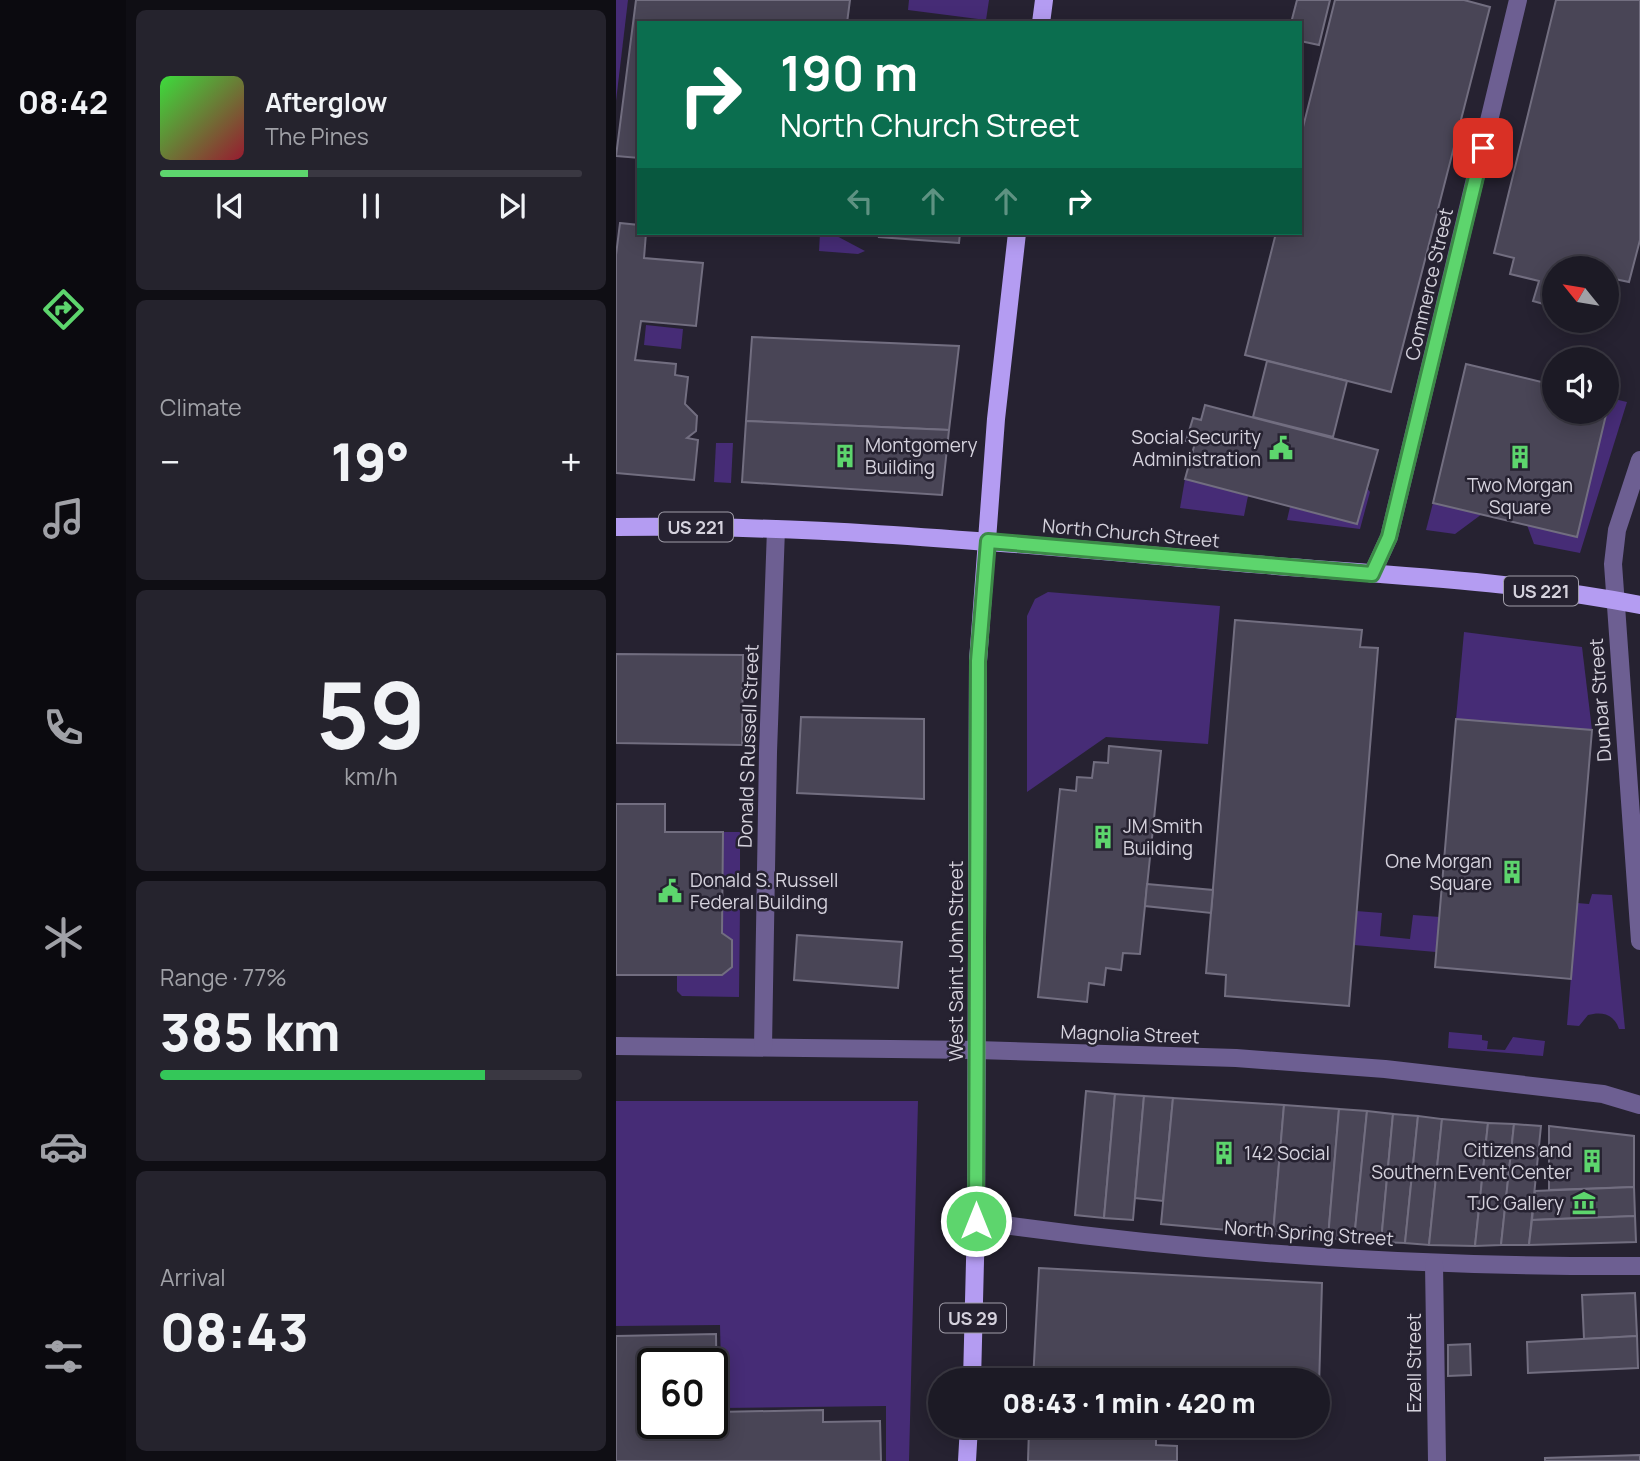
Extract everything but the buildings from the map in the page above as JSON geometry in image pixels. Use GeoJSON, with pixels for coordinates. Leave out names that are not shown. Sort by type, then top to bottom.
{"type":"FeatureCollection","features":[{"type":"Feature","properties":{"kind":"main road"},"geometry":{"type":"LineString","coordinates":[[1041,21],[1044,0]]}},
{"type":"Feature","properties":{"kind":"main road","name":"US 29"},"geometry":{"type":"LineString","coordinates":[[988,541],[996,419],[1017,235]]}},
{"type":"Feature","properties":{"kind":"main road","name":"North Church Street"},"geometry":{"type":"LineString","coordinates":[[616,527],[776,529],[988,541],[1372,574],[1640,605]]}},
{"type":"Feature","properties":{"kind":"main road","name":"West Saint John Street"},"geometry":{"type":"LineString","coordinates":[[972,1368],[976,1221],[978,661],[988,541]]}},
{"type":"Feature","properties":{"kind":"main road"},"geometry":{"type":"LineString","coordinates":[[967,1461],[968,1438]]}},
{"type":"Feature","properties":{"kind":"street","name":"Commerce Street"},"geometry":{"type":"LineString","coordinates":[[1372,574],[1389,537],[1518,0]]}},
{"type":"Feature","properties":{"kind":"street","name":"Dunbar Street"},"geometry":{"type":"LineString","coordinates":[[1640,460],[1616,538],[1615,600],[1640,941]]}},
{"type":"Feature","properties":{"kind":"street","name":"Donald S Russell Street"},"geometry":{"type":"LineString","coordinates":[[762,1047],[776,529]]}},
{"type":"Feature","properties":{"kind":"street","name":"Magnolia Street"},"geometry":{"type":"LineString","coordinates":[[616,1046],[977,1050],[1236,1058],[1385,1069],[1603,1094],[1640,1105]]}},
{"type":"Feature","properties":{"kind":"street","name":"North Spring Street"},"geometry":{"type":"LineString","coordinates":[[976,1221],[1096,1239],[1434,1264],[1640,1266]]}},
{"type":"Feature","properties":{"kind":"street","name":"Ezell Street"},"geometry":{"type":"LineString","coordinates":[[1434,1264],[1437,1461]]}},
{"type":"Feature","properties":{"kind":"shaded area"},"geometry":{"type":"Polygon","coordinates":[[[616,0],[628,0],[616,101],[616,0]]]}},
{"type":"Feature","properties":{"kind":"shaded area"},"geometry":{"type":"Polygon","coordinates":[[[909,0],[989,0],[986,20],[908,10],[909,0]]]}},
{"type":"Feature","properties":{"kind":"shaded area"},"geometry":{"type":"Polygon","coordinates":[[[820,235],[835,235],[865,251],[858,254],[819,251],[820,235]]]}},
{"type":"Feature","properties":{"kind":"shaded area"},"geometry":{"type":"Polygon","coordinates":[[[646,325],[683,329],[681,349],[644,345],[646,325]]]}},
{"type":"Feature","properties":{"kind":"shaded area"},"geometry":{"type":"Polygon","coordinates":[[[1619,400],[1627,402],[1580,553],[1534,544],[1527,525],[1577,536],[1604,424],[1619,424],[1619,400]]]}},
{"type":"Feature","properties":{"kind":"shaded area"},"geometry":{"type":"Polygon","coordinates":[[[716,443],[733,443],[731,483],[714,482],[716,443]]]}},
{"type":"Feature","properties":{"kind":"shaded area"},"geometry":{"type":"Polygon","coordinates":[[[1185,479],[1248,496],[1244,516],[1180,508],[1185,479]]]}},
{"type":"Feature","properties":{"kind":"shaded area"},"geometry":{"type":"Polygon","coordinates":[[[1367,488],[1370,492],[1360,529],[1287,520],[1290,507],[1357,524],[1367,488]]]}},
{"type":"Feature","properties":{"kind":"shaded area"},"geometry":{"type":"Polygon","coordinates":[[[1433,503],[1482,514],[1455,534],[1426,530],[1433,503]]]}},
{"type":"Feature","properties":{"kind":"shaded area"},"geometry":{"type":"Polygon","coordinates":[[[1048,592],[1220,606],[1208,744],[1106,737],[1027,792],[1027,616],[1035,599],[1048,592]]]}},
{"type":"Feature","properties":{"kind":"shaded area"},"geometry":{"type":"Polygon","coordinates":[[[1464,632],[1582,647],[1592,730],[1456,719],[1464,632]]]}},
{"type":"Feature","properties":{"kind":"shaded area"},"geometry":{"type":"Polygon","coordinates":[[[723,832],[740,832],[740,887],[723,887],[723,832]]]}},
{"type":"Feature","properties":{"kind":"shaded area"},"geometry":{"type":"Polygon","coordinates":[[[1592,894],[1612,895],[1625,1029],[1619,1029],[1611,1017],[1598,1013],[1588,1015],[1579,1026],[1567,1025],[1577,903],[1589,904],[1592,894]]]}},
{"type":"Feature","properties":{"kind":"shaded area"},"geometry":{"type":"Polygon","coordinates":[[[722,905],[740,905],[739,997],[682,996],[677,991],[677,975],[722,975],[731,967],[732,940],[722,933],[722,905]]]}},
{"type":"Feature","properties":{"kind":"shaded area"},"geometry":{"type":"Polygon","coordinates":[[[1356,911],[1382,913],[1380,936],[1410,939],[1413,915],[1440,917],[1436,952],[1354,945],[1356,911]]]}},
{"type":"Feature","properties":{"kind":"shaded area"},"geometry":{"type":"Polygon","coordinates":[[[1449,1032],[1482,1035],[1482,1040],[1488,1041],[1487,1049],[1505,1050],[1513,1037],[1545,1041],[1543,1056],[1448,1048],[1449,1032]]]}},
{"type":"Feature","properties":{"kind":"shaded area"},"geometry":{"type":"Polygon","coordinates":[[[616,1101],[918,1101],[909,1461],[886,1461],[886,1406],[728,1408],[728,1348],[721,1348],[720,1325],[616,1326],[616,1101]]]}},
{"type":"Feature","properties":{"kind":"place","name":"Social Security Administration"},"geometry":{"type":"Point","coordinates":[1281,448]}},
{"type":"Feature","properties":{"kind":"place","name":"Montgomery Building"},"geometry":{"type":"Point","coordinates":[845,456]}},
{"type":"Feature","properties":{"kind":"place","name":"Two Morgan Square"},"geometry":{"type":"Point","coordinates":[1520,457]}},
{"type":"Feature","properties":{"kind":"place","name":"JM Smith Building"},"geometry":{"type":"Point","coordinates":[1103,837]}},
{"type":"Feature","properties":{"kind":"place","name":"One Morgan Square"},"geometry":{"type":"Point","coordinates":[1512,872]}},
{"type":"Feature","properties":{"kind":"place","name":"Donald S. Russell Federal Building"},"geometry":{"type":"Point","coordinates":[670,891]}},
{"type":"Feature","properties":{"kind":"place","name":"142 Social"},"geometry":{"type":"Point","coordinates":[1224,1153]}},
{"type":"Feature","properties":{"kind":"place","name":"Citizens and Southern Event Center"},"geometry":{"type":"Point","coordinates":[1592,1161]}},
{"type":"Feature","properties":{"kind":"place","name":"TJC Gallery"},"geometry":{"type":"Point","coordinates":[1584,1203]}},
{"type":"Feature","properties":{"kind":"route"},"geometry":{"type":"LineString","coordinates":[[976,1221],[978,661],[988,541],[1372,574],[1389,537],[1483,148]]}}]}
